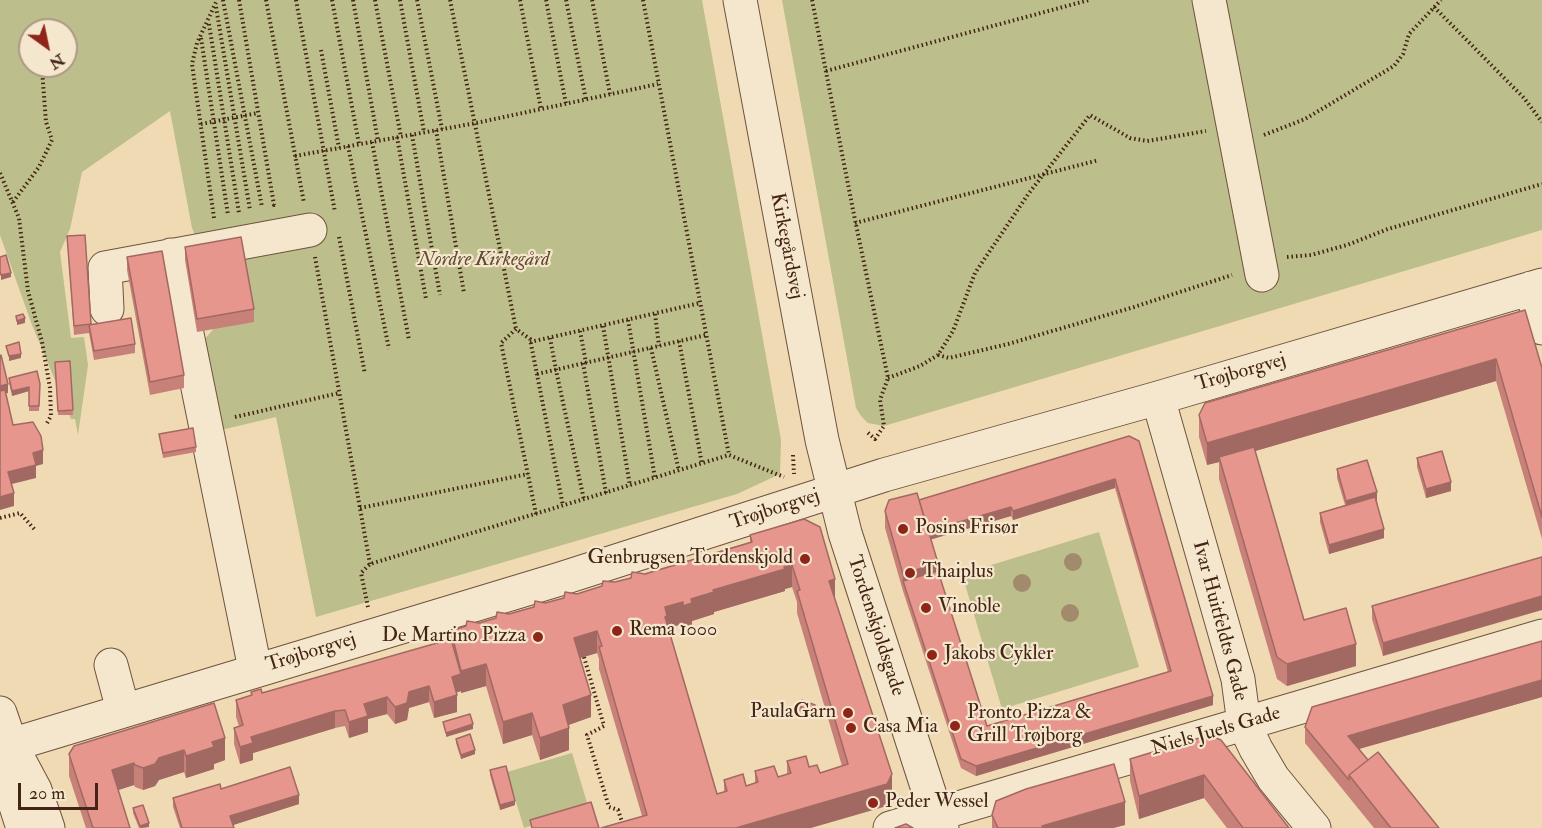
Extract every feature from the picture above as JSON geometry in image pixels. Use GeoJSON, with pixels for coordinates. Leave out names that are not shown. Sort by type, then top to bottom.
{"type":"FeatureCollection","features":[{"type":"Feature","properties":{"kind":"street","name":"Kirkegårdsvej"},"geometry":{"type":"LineString","coordinates":[[740,0],[822,440],[835,491]]}},
{"type":"Feature","properties":{"kind":"street"},"geometry":{"type":"LineString","coordinates":[[1209,0],[1262,275]]}},
{"type":"Feature","properties":{"kind":"street"},"geometry":{"type":"LineString","coordinates":[[107,309],[105,268],[322,221]]}},
{"type":"Feature","properties":{"kind":"street"},"geometry":{"type":"LineString","coordinates":[[171,255],[255,669]]}},
{"type":"Feature","properties":{"kind":"street","name":"Trøjborgvej"},"geometry":{"type":"LineString","coordinates":[[11,745],[255,669],[560,579],[884,474],[1158,398],[1536,286]]}},
{"type":"Feature","properties":{"kind":"street"},"geometry":{"type":"LineString","coordinates":[[1536,286],[1542,328]]}},
{"type":"Feature","properties":{"kind":"street","name":"Ivar Huitfeldts Gade"},"geometry":{"type":"LineString","coordinates":[[1158,398],[1239,679],[1244,724],[1273,778],[1314,828]]}},
{"type":"Feature","properties":{"kind":"street","name":"Tordenskjoldsgade"},"geometry":{"type":"LineString","coordinates":[[835,491],[845,533],[939,821]]}},
{"type":"Feature","properties":{"kind":"street","name":"Niels Juels Gade"},"geometry":{"type":"LineString","coordinates":[[890,828],[939,821],[1244,724],[1542,636]]}},
{"type":"Feature","properties":{"kind":"street"},"geometry":{"type":"LineString","coordinates":[[111,665],[123,710]]}},
{"type":"Feature","properties":{"kind":"street"},"geometry":{"type":"LineString","coordinates":[[0,713],[11,745],[35,790],[48,828]]}},
{"type":"Feature","properties":{"kind":"street"},"geometry":{"type":"LineString","coordinates":[[11,745],[13,797],[23,828]]}},
{"type":"Feature","properties":{"kind":"path"},"geometry":{"type":"LineString","coordinates":[[223,0],[260,207]]}},
{"type":"Feature","properties":{"kind":"path"},"geometry":{"type":"LineString","coordinates":[[239,0],[274,205]]}},
{"type":"Feature","properties":{"kind":"path"},"geometry":{"type":"LineString","coordinates":[[266,0],[295,156],[322,221],[365,374]]}},
{"type":"Feature","properties":{"kind":"path"},"geometry":{"type":"LineString","coordinates":[[296,0],[323,151],[322,221],[339,393],[370,564]]}},
{"type":"Feature","properties":{"kind":"path"},"geometry":{"type":"LineString","coordinates":[[332,0],[359,144]]}},
{"type":"Feature","properties":{"kind":"path"},"geometry":{"type":"LineString","coordinates":[[353,0],[378,141]]}},
{"type":"Feature","properties":{"kind":"path"},"geometry":{"type":"LineString","coordinates":[[375,0],[426,299]]}},
{"type":"Feature","properties":{"kind":"path"},"geometry":{"type":"LineString","coordinates":[[400,0],[424,132]]}},
{"type":"Feature","properties":{"kind":"path"},"geometry":{"type":"LineString","coordinates":[[417,0],[464,293]]}},
{"type":"Feature","properties":{"kind":"path"},"geometry":{"type":"LineString","coordinates":[[450,0],[516,328],[530,339],[563,506]]}},
{"type":"Feature","properties":{"kind":"path"},"geometry":{"type":"LineString","coordinates":[[520,0],[542,109]]}},
{"type":"Feature","properties":{"kind":"path"},"geometry":{"type":"LineString","coordinates":[[546,0],[566,104]]}},
{"type":"Feature","properties":{"kind":"path"},"geometry":{"type":"LineString","coordinates":[[566,0],[586,100]]}},
{"type":"Feature","properties":{"kind":"path"},"geometry":{"type":"LineString","coordinates":[[592,0],[610,94]]}},
{"type":"Feature","properties":{"kind":"path"},"geometry":{"type":"LineString","coordinates":[[643,0],[729,455]]}},
{"type":"Feature","properties":{"kind":"path"},"geometry":{"type":"LineString","coordinates":[[812,0],[888,378],[880,399],[884,426],[874,439],[866,431]]}},
{"type":"Feature","properties":{"kind":"path"},"geometry":{"type":"LineString","coordinates":[[826,71],[1089,0]]}},
{"type":"Feature","properties":{"kind":"path"},"geometry":{"type":"LineString","coordinates":[[888,378],[920,366],[938,356],[953,331],[975,273],[1029,193],[1090,116],[1130,138],[1147,141],[1235,133],[1268,134],[1305,119],[1394,66],[1403,54],[1409,34],[1442,0]]}},
{"type":"Feature","properties":{"kind":"path"},"geometry":{"type":"LineString","coordinates":[[216,2],[197,43],[192,64],[214,219],[284,203]]}},
{"type":"Feature","properties":{"kind":"path"},"geometry":{"type":"LineString","coordinates":[[216,2],[250,210]]}},
{"type":"Feature","properties":{"kind":"path"},"geometry":{"type":"LineString","coordinates":[[1434,7],[1524,98],[1542,122]]}},
{"type":"Feature","properties":{"kind":"path"},"geometry":{"type":"LineString","coordinates":[[208,21],[239,213]]}},
{"type":"Feature","properties":{"kind":"path"},"geometry":{"type":"LineString","coordinates":[[201,38],[228,215]]}},
{"type":"Feature","properties":{"kind":"path"},"geometry":{"type":"LineString","coordinates":[[321,50],[339,148]]}},
{"type":"Feature","properties":{"kind":"path"},"geometry":{"type":"LineString","coordinates":[[13,202],[39,167],[52,140],[46,122],[43,78]]}},
{"type":"Feature","properties":{"kind":"path"},"geometry":{"type":"LineString","coordinates":[[295,156],[476,123],[658,84]]}},
{"type":"Feature","properties":{"kind":"path"},"geometry":{"type":"LineString","coordinates":[[201,124],[258,113]]}},
{"type":"Feature","properties":{"kind":"path"},"geometry":{"type":"LineString","coordinates":[[412,135],[440,295]]}},
{"type":"Feature","properties":{"kind":"path"},"geometry":{"type":"LineString","coordinates":[[372,142],[409,340]]}},
{"type":"Feature","properties":{"kind":"path"},"geometry":{"type":"LineString","coordinates":[[348,146],[389,349]]}},
{"type":"Feature","properties":{"kind":"path"},"geometry":{"type":"LineString","coordinates":[[855,223],[1099,160]]}},
{"type":"Feature","properties":{"kind":"path"},"geometry":{"type":"LineString","coordinates":[[0,173],[19,218],[28,291],[42,342],[51,388],[51,416],[47,423]]}},
{"type":"Feature","properties":{"kind":"path"},"geometry":{"type":"LineString","coordinates":[[294,202],[322,221]]}},
{"type":"Feature","properties":{"kind":"path"},"geometry":{"type":"LineString","coordinates":[[530,342],[700,303]]}},
{"type":"Feature","properties":{"kind":"path"},"geometry":{"type":"LineString","coordinates":[[655,314],[659,346]]}},
{"type":"Feature","properties":{"kind":"path"},"geometry":{"type":"LineString","coordinates":[[628,320],[656,478]]}},
{"type":"Feature","properties":{"kind":"path"},"geometry":{"type":"LineString","coordinates":[[603,326],[630,486]]}},
{"type":"Feature","properties":{"kind":"path"},"geometry":{"type":"LineString","coordinates":[[516,328],[501,343],[536,514]]}},
{"type":"Feature","properties":{"kind":"path"},"geometry":{"type":"LineString","coordinates":[[580,331],[606,493]]}},
{"type":"Feature","properties":{"kind":"path"},"geometry":{"type":"LineString","coordinates":[[537,374],[706,335]]}},
{"type":"Feature","properties":{"kind":"path"},"geometry":{"type":"LineString","coordinates":[[550,338],[584,500]]}},
{"type":"Feature","properties":{"kind":"path"},"geometry":{"type":"LineString","coordinates":[[679,341],[702,464]]}},
{"type":"Feature","properties":{"kind":"path"},"geometry":{"type":"LineString","coordinates":[[651,348],[679,471]]}},
{"type":"Feature","properties":{"kind":"path"},"geometry":{"type":"LineString","coordinates":[[206,424],[339,393]]}},
{"type":"Feature","properties":{"kind":"path"},"geometry":{"type":"LineString","coordinates":[[377,633],[367,603],[361,573],[370,564],[729,455],[788,479],[794,476],[792,446]]}},
{"type":"Feature","properties":{"kind":"path"},"geometry":{"type":"LineString","coordinates":[[360,508],[528,474]]}},
{"type":"Feature","properties":{"kind":"path"},"geometry":{"type":"LineString","coordinates":[[0,518],[20,513],[34,530]]}},
{"type":"Feature","properties":{"kind":"path"},"geometry":{"type":"LineString","coordinates":[[584,657],[604,726],[587,735],[609,807],[618,810],[624,828]]}},
{"type":"Feature","properties":{"kind":"green space","name":"Nordre Kirkegård"},"geometry":{"type":"Polygon","coordinates":[[[0,0],[702,0],[781,440],[780,474],[737,494],[316,617],[276,417],[221,430],[201,343],[228,313],[192,228],[170,111],[82,172],[70,229],[60,252],[71,338],[84,337],[88,365],[78,435],[75,419],[71,419],[32,325],[0,235],[0,0]]]}},
{"type":"Feature","properties":{"kind":"green space"},"geometry":{"type":"Polygon","coordinates":[[[782,0],[1542,0],[1542,230],[884,426],[868,423],[856,408],[782,0]]]}},
{"type":"Feature","properties":{"kind":"green space"},"geometry":{"type":"Polygon","coordinates":[[[1099,532],[1139,667],[1002,709],[962,574],[1099,532]]]}},
{"type":"Feature","properties":{"kind":"green space"},"geometry":{"type":"Polygon","coordinates":[[[572,753],[589,809],[524,828],[507,772],[572,753]]]}},
{"type":"Feature","properties":{"kind":"building"},"geometry":{"type":"Polygon","coordinates":[[[85,235],[91,324],[74,326],[67,236],[85,235]]]}},
{"type":"Feature","properties":{"kind":"building"},"geometry":{"type":"Polygon","coordinates":[[[241,237],[254,309],[197,319],[185,247],[241,237]]]}},
{"type":"Feature","properties":{"kind":"building"},"geometry":{"type":"Polygon","coordinates":[[[162,251],[184,375],[150,382],[127,257],[162,251]]]}},
{"type":"Feature","properties":{"kind":"building"},"geometry":{"type":"Polygon","coordinates":[[[6,255],[11,273],[1,275],[0,257],[6,255]]]}},
{"type":"Feature","properties":{"kind":"building"},"geometry":{"type":"Polygon","coordinates":[[[1525,310],[1542,368],[1542,517],[1496,359],[1207,443],[1199,415],[1205,403],[1525,310]]]}},
{"type":"Feature","properties":{"kind":"building"},"geometry":{"type":"Polygon","coordinates":[[[23,314],[25,318],[17,321],[16,316],[23,314]]]}},
{"type":"Feature","properties":{"kind":"building"},"geometry":{"type":"Polygon","coordinates":[[[131,318],[135,344],[94,351],[89,325],[131,318]]]}},
{"type":"Feature","properties":{"kind":"building"},"geometry":{"type":"Polygon","coordinates":[[[19,342],[21,354],[9,356],[6,346],[19,342]]]}},
{"type":"Feature","properties":{"kind":"building"},"geometry":{"type":"Polygon","coordinates":[[[0,356],[8,384],[0,386],[0,356]]]}},
{"type":"Feature","properties":{"kind":"building"},"geometry":{"type":"Polygon","coordinates":[[[70,361],[73,410],[58,411],[55,362],[70,361]]]}},
{"type":"Feature","properties":{"kind":"building"},"geometry":{"type":"Polygon","coordinates":[[[37,371],[40,384],[39,406],[29,406],[29,387],[12,391],[9,378],[37,371]]]}},
{"type":"Feature","properties":{"kind":"building"},"geometry":{"type":"Polygon","coordinates":[[[5,390],[13,425],[33,422],[41,436],[43,450],[33,453],[36,465],[8,472],[14,493],[0,497],[0,391],[5,390]]]}},
{"type":"Feature","properties":{"kind":"building"},"geometry":{"type":"Polygon","coordinates":[[[193,428],[196,447],[163,453],[159,434],[193,428]]]}},
{"type":"Feature","properties":{"kind":"building"},"geometry":{"type":"Polygon","coordinates":[[[1129,436],[1139,441],[1213,696],[976,766],[961,759],[903,581],[938,571],[987,726],[1171,671],[1115,479],[1013,511],[1011,507],[928,531],[919,500],[1129,436]]]}},
{"type":"Feature","properties":{"kind":"building"},"geometry":{"type":"Polygon","coordinates":[[[1254,447],[1304,620],[1346,608],[1356,644],[1287,664],[1277,657],[1219,457],[1254,447]]]}},
{"type":"Feature","properties":{"kind":"building"},"geometry":{"type":"Polygon","coordinates":[[[1442,451],[1451,482],[1426,489],[1417,458],[1442,451]]]}},
{"type":"Feature","properties":{"kind":"building"},"geometry":{"type":"Polygon","coordinates":[[[1367,460],[1377,492],[1346,501],[1337,469],[1367,460]]]}},
{"type":"Feature","properties":{"kind":"building"},"geometry":{"type":"Polygon","coordinates":[[[917,493],[938,563],[903,574],[885,511],[889,500],[917,493]]]}},
{"type":"Feature","properties":{"kind":"building"},"geometry":{"type":"Polygon","coordinates":[[[1375,497],[1384,529],[1329,545],[1320,513],[1375,497]]]}},
{"type":"Feature","properties":{"kind":"building"},"geometry":{"type":"Polygon","coordinates":[[[804,519],[820,527],[835,579],[829,581],[892,774],[887,784],[736,828],[601,828],[647,815],[599,647],[602,646],[597,631],[574,638],[591,695],[563,705],[569,728],[540,738],[532,713],[503,722],[486,664],[461,671],[451,631],[466,626],[467,621],[479,623],[496,618],[497,612],[509,614],[534,607],[535,601],[545,603],[564,598],[565,592],[577,594],[602,586],[603,581],[615,582],[631,578],[632,572],[645,574],[752,542],[750,535],[804,519]],[[792,565],[713,590],[714,592],[691,599],[692,603],[683,606],[683,602],[665,607],[667,616],[665,617],[717,794],[727,791],[724,780],[743,774],[746,786],[758,782],[755,771],[774,766],[778,777],[791,773],[787,761],[806,756],[809,767],[817,765],[820,773],[848,764],[797,591],[800,590],[792,565]]]}},
{"type":"Feature","properties":{"kind":"building"},"geometry":{"type":"Polygon","coordinates":[[[1542,557],[1542,596],[1383,643],[1372,606],[1542,557]]]}},
{"type":"Feature","properties":{"kind":"building"},"geometry":{"type":"Polygon","coordinates":[[[451,639],[461,674],[452,677],[457,695],[434,702],[429,686],[409,692],[407,703],[395,707],[387,697],[364,704],[368,716],[349,722],[345,710],[335,711],[251,737],[253,743],[240,747],[234,728],[243,725],[236,700],[252,695],[251,692],[261,689],[262,693],[451,639]]]}},
{"type":"Feature","properties":{"kind":"building"},"geometry":{"type":"Polygon","coordinates":[[[1542,641],[1542,680],[1348,736],[1368,760],[1349,775],[1349,780],[1305,727],[1312,707],[1542,641]]]}},
{"type":"Feature","properties":{"kind":"building"},"geometry":{"type":"Polygon","coordinates":[[[802,700],[815,705],[812,712],[799,706],[802,700]]]}},
{"type":"Feature","properties":{"kind":"building"},"geometry":{"type":"Polygon","coordinates":[[[214,703],[225,738],[212,742],[214,747],[186,756],[184,750],[159,758],[155,764],[143,768],[134,763],[112,770],[130,828],[93,828],[69,754],[74,746],[214,703]]]}},
{"type":"Feature","properties":{"kind":"building"},"geometry":{"type":"Polygon","coordinates":[[[470,714],[473,724],[446,733],[443,722],[470,714]]]}},
{"type":"Feature","properties":{"kind":"building"},"geometry":{"type":"Polygon","coordinates":[[[470,734],[475,750],[461,755],[456,739],[470,734]]]}},
{"type":"Feature","properties":{"kind":"building"},"geometry":{"type":"Polygon","coordinates":[[[1209,735],[1221,740],[1289,828],[1243,828],[1204,775],[1139,796],[1130,759],[1209,735]]]}},
{"type":"Feature","properties":{"kind":"building"},"geometry":{"type":"Polygon","coordinates":[[[1378,752],[1439,828],[1391,828],[1349,775],[1378,752]]]}},
{"type":"Feature","properties":{"kind":"building"},"geometry":{"type":"Polygon","coordinates":[[[1114,764],[1125,802],[1042,826],[1043,828],[998,828],[992,815],[996,801],[1026,789],[1114,764]]]}},
{"type":"Feature","properties":{"kind":"building"},"geometry":{"type":"Polygon","coordinates":[[[506,766],[515,801],[500,805],[490,770],[506,766]]]}},
{"type":"Feature","properties":{"kind":"building"},"geometry":{"type":"Polygon","coordinates":[[[290,767],[299,795],[230,816],[234,828],[182,828],[173,798],[220,784],[221,789],[290,767]]]}},
{"type":"Feature","properties":{"kind":"building"},"geometry":{"type":"Polygon","coordinates":[[[591,802],[599,828],[532,828],[530,820],[591,802]]]}},
{"type":"Feature","properties":{"kind":"building"},"geometry":{"type":"Polygon","coordinates":[[[143,805],[149,823],[140,826],[133,808],[143,805]]]}},
{"type":"Feature","properties":{"kind":"building"},"geometry":{"type":"Polygon","coordinates":[[[906,824],[913,828],[895,828],[906,824]]]}},
{"type":"Feature","properties":{"kind":"place","name":"Posins Frisør"},"geometry":{"type":"Point","coordinates":[903,529]}},
{"type":"Feature","properties":{"kind":"place","name":"Genbrugsen Tordenskjold"},"geometry":{"type":"Point","coordinates":[805,559]}},
{"type":"Feature","properties":{"kind":"place","name":"Thaiplus"},"geometry":{"type":"Point","coordinates":[910,573]}},
{"type":"Feature","properties":{"kind":"place","name":"Vinoble"},"geometry":{"type":"Point","coordinates":[926,608]}},
{"type":"Feature","properties":{"kind":"place","name":"Rema 1000"},"geometry":{"type":"Point","coordinates":[617,631]}},
{"type":"Feature","properties":{"kind":"place","name":"De Martino Pizza"},"geometry":{"type":"Point","coordinates":[538,637]}},
{"type":"Feature","properties":{"kind":"place","name":"Jakobs Cykler"},"geometry":{"type":"Point","coordinates":[932,655]}},
{"type":"Feature","properties":{"kind":"place","name":"PaulaGarn"},"geometry":{"type":"Point","coordinates":[848,713]}},
{"type":"Feature","properties":{"kind":"place","name":"Pronto Pizza & Grill Trøjborg"},"geometry":{"type":"Point","coordinates":[955,726]}},
{"type":"Feature","properties":{"kind":"place","name":"Casa Mia"},"geometry":{"type":"Point","coordinates":[851,728]}},
{"type":"Feature","properties":{"kind":"place","name":"Peder Wessel"},"geometry":{"type":"Point","coordinates":[873,803]}}]}
